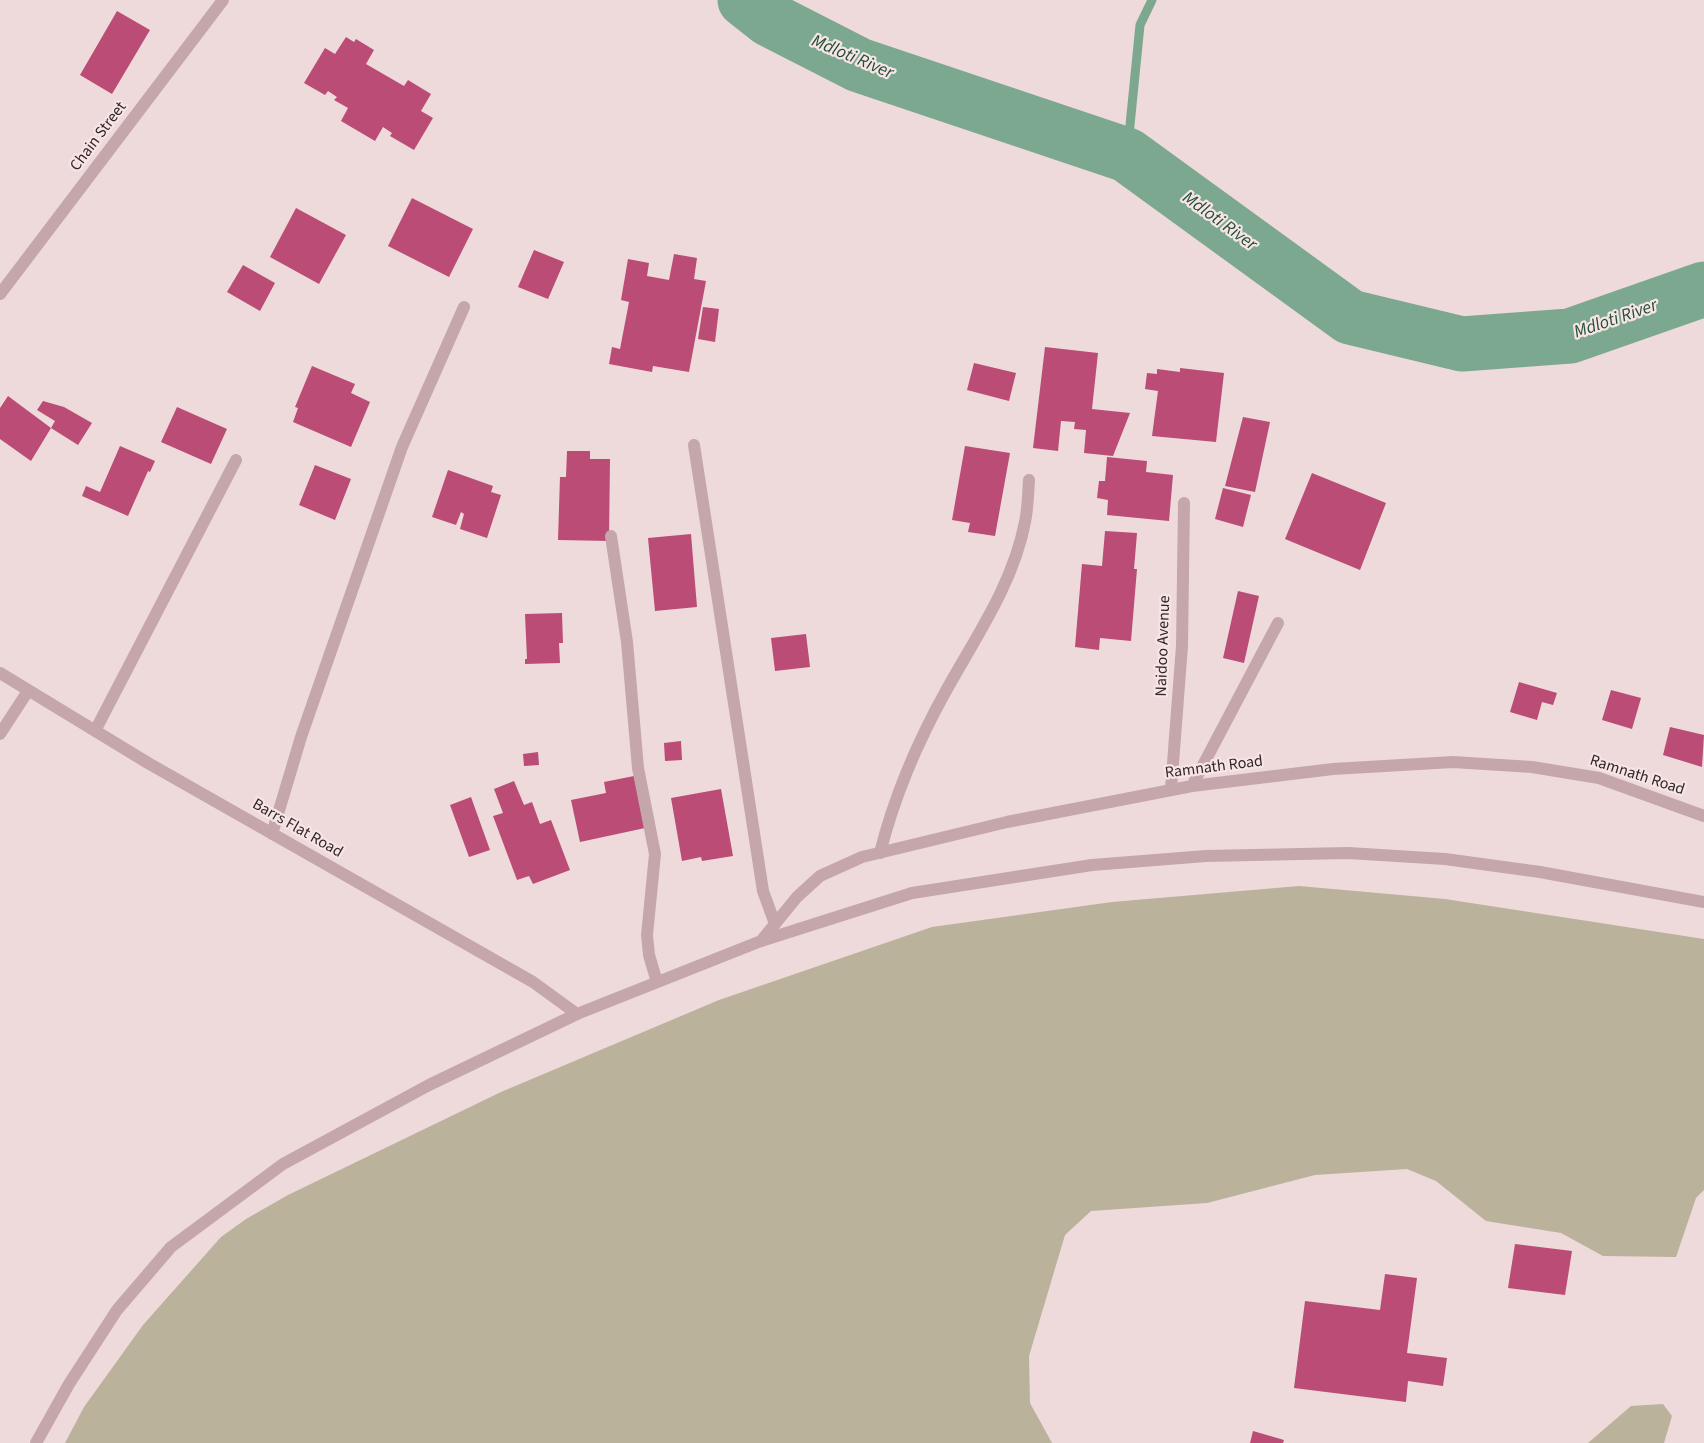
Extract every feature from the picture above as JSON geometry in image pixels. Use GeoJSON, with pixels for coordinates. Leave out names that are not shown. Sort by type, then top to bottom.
{"type":"FeatureCollection","features":[{"type":"Feature","properties":{"kind":"street","name":"Chain Street"},"geometry":{"type":"LineString","coordinates":[[0,294],[223,0]]}},
{"type":"Feature","properties":{"kind":"street"},"geometry":{"type":"LineString","coordinates":[[272,834],[301,736],[398,456],[464,307]]}},
{"type":"Feature","properties":{"kind":"street"},"geometry":{"type":"LineString","coordinates":[[694,445],[763,891],[775,924]]}},
{"type":"Feature","properties":{"kind":"street"},"geometry":{"type":"LineString","coordinates":[[95,731],[236,460]]}},
{"type":"Feature","properties":{"kind":"street"},"geometry":{"type":"LineString","coordinates":[[880,853],[887,824],[946,689],[983,628],[1009,574],[1026,522],[1030,480]]}},
{"type":"Feature","properties":{"kind":"street","name":"Naidoo Avenue"},"geometry":{"type":"LineString","coordinates":[[1171,789],[1181,655],[1184,503]]}},
{"type":"Feature","properties":{"kind":"street"},"geometry":{"type":"LineString","coordinates":[[611,536],[627,642],[638,768],[655,854],[647,934],[649,955],[657,982]]}},
{"type":"Feature","properties":{"kind":"street"},"geometry":{"type":"LineString","coordinates":[[1192,786],[1278,623]]}},
{"type":"Feature","properties":{"kind":"street","name":"Barrs Flat Road"},"geometry":{"type":"LineString","coordinates":[[0,673],[95,731],[272,834],[533,982],[577,1014]]}},
{"type":"Feature","properties":{"kind":"street"},"geometry":{"type":"LineString","coordinates":[[0,734],[28,691]]}},
{"type":"Feature","properties":{"kind":"street","name":"Ramnath Road"},"geometry":{"type":"LineString","coordinates":[[761,941],[797,897],[820,876],[862,857],[1007,822],[1192,786],[1333,770],[1452,762],[1532,767],[1600,778],[1704,816]]}},
{"type":"Feature","properties":{"kind":"street"},"geometry":{"type":"LineString","coordinates":[[36,1443],[69,1384],[117,1310],[171,1248],[283,1164],[429,1085],[577,1014],[761,941],[912,893],[1092,865],[1206,856],[1348,853],[1445,859],[1540,872],[1704,902]]}},
{"type":"Feature","properties":{"kind":"shaded area"},"geometry":{"type":"Polygon","coordinates":[[[1299,886],[1445,899],[1704,939],[1704,1190],[1696,1198],[1676,1257],[1603,1256],[1561,1233],[1486,1221],[1436,1181],[1407,1169],[1315,1175],[1207,1203],[1091,1211],[1065,1235],[1029,1356],[1030,1403],[1052,1443],[65,1443],[84,1407],[143,1325],[221,1237],[246,1219],[288,1195],[501,1092],[719,1000],[932,927],[1112,902],[1299,886]]]}},
{"type":"Feature","properties":{"kind":"shaded area"},"geometry":{"type":"Polygon","coordinates":[[[1663,1404],[1672,1416],[1664,1443],[1588,1443],[1631,1406],[1663,1404]]]}},
{"type":"Feature","properties":{"kind":"building"},"geometry":{"type":"Polygon","coordinates":[[[117,11],[150,30],[112,94],[80,75],[117,11]]]}},
{"type":"Feature","properties":{"kind":"building"},"geometry":{"type":"Polygon","coordinates":[[[346,37],[354,42],[356,39],[374,50],[366,64],[404,86],[408,80],[431,94],[421,111],[433,118],[414,150],[390,136],[392,133],[383,127],[375,141],[341,121],[348,108],[334,100],[337,97],[328,91],[325,95],[304,83],[325,48],[335,54],[346,37]]]}},
{"type":"Feature","properties":{"kind":"building"},"geometry":{"type":"Polygon","coordinates":[[[412,198],[473,229],[449,277],[388,246],[412,198]]]}},
{"type":"Feature","properties":{"kind":"building"},"geometry":{"type":"Polygon","coordinates":[[[296,208],[346,235],[319,284],[270,257],[296,208]]]}},
{"type":"Feature","properties":{"kind":"building"},"geometry":{"type":"Polygon","coordinates":[[[534,250],[564,262],[548,299],[518,287],[534,250]]]}},
{"type":"Feature","properties":{"kind":"building"},"geometry":{"type":"Polygon","coordinates":[[[674,254],[697,258],[694,279],[706,281],[689,372],[653,366],[652,372],[609,364],[612,347],[620,349],[629,302],[621,300],[628,259],[649,263],[647,276],[669,280],[674,254]]]}},
{"type":"Feature","properties":{"kind":"building"},"geometry":{"type":"Polygon","coordinates":[[[243,265],[275,283],[260,311],[227,292],[243,265]]]}},
{"type":"Feature","properties":{"kind":"building"},"geometry":{"type":"Polygon","coordinates":[[[703,307],[719,309],[715,342],[698,339],[703,307]]]}},
{"type":"Feature","properties":{"kind":"building"},"geometry":{"type":"Polygon","coordinates":[[[1045,347],[1098,353],[1092,409],[1130,413],[1113,456],[1084,453],[1086,430],[1074,429],[1075,422],[1061,421],[1058,451],[1033,448],[1045,347]]]}},
{"type":"Feature","properties":{"kind":"building"},"geometry":{"type":"Polygon","coordinates":[[[974,363],[1016,373],[1009,401],[967,390],[974,363]]]}},
{"type":"Feature","properties":{"kind":"building"},"geometry":{"type":"Polygon","coordinates":[[[312,366],[355,384],[351,393],[370,402],[351,447],[293,422],[298,408],[295,407],[312,366]]]}},
{"type":"Feature","properties":{"kind":"building"},"geometry":{"type":"Polygon","coordinates":[[[1180,368],[1224,373],[1216,442],[1152,436],[1158,391],[1145,389],[1147,373],[1157,374],[1157,369],[1180,372],[1180,368]]]}},
{"type":"Feature","properties":{"kind":"building"},"geometry":{"type":"Polygon","coordinates":[[[8,396],[51,428],[31,461],[0,439],[0,408],[8,396]]]}},
{"type":"Feature","properties":{"kind":"building"},"geometry":{"type":"Polygon","coordinates":[[[43,401],[64,407],[92,423],[78,445],[51,428],[55,421],[37,410],[43,401]]]}},
{"type":"Feature","properties":{"kind":"building"},"geometry":{"type":"Polygon","coordinates":[[[177,407],[227,429],[211,464],[161,442],[177,407]]]}},
{"type":"Feature","properties":{"kind":"building"},"geometry":{"type":"Polygon","coordinates":[[[1243,417],[1270,422],[1255,492],[1225,486],[1243,417]]]}},
{"type":"Feature","properties":{"kind":"building"},"geometry":{"type":"Polygon","coordinates":[[[120,446],[155,461],[150,472],[148,471],[128,516],[82,496],[86,486],[100,492],[120,446]]]}},
{"type":"Feature","properties":{"kind":"building"},"geometry":{"type":"Polygon","coordinates":[[[965,446],[1010,453],[995,536],[968,532],[970,523],[952,520],[965,446]]]}},
{"type":"Feature","properties":{"kind":"building"},"geometry":{"type":"Polygon","coordinates":[[[567,451],[590,451],[590,459],[610,459],[609,541],[558,540],[560,477],[566,477],[567,451]]]}},
{"type":"Feature","properties":{"kind":"building"},"geometry":{"type":"Polygon","coordinates":[[[1107,457],[1147,461],[1146,472],[1173,475],[1169,521],[1107,515],[1108,500],[1097,498],[1099,481],[1105,481],[1107,457]]]}},
{"type":"Feature","properties":{"kind":"building"},"geometry":{"type":"Polygon","coordinates":[[[315,465],[351,479],[335,520],[299,505],[315,465]]]}},
{"type":"Feature","properties":{"kind":"building"},"geometry":{"type":"Polygon","coordinates":[[[448,470],[493,486],[491,492],[501,495],[487,538],[460,529],[464,514],[461,512],[456,525],[432,517],[448,470]]]}},
{"type":"Feature","properties":{"kind":"building"},"geometry":{"type":"Polygon","coordinates":[[[1312,473],[1386,503],[1360,570],[1285,539],[1312,473]]]}},
{"type":"Feature","properties":{"kind":"building"},"geometry":{"type":"Polygon","coordinates":[[[1223,488],[1251,495],[1243,527],[1215,519],[1223,488]]]}},
{"type":"Feature","properties":{"kind":"building"},"geometry":{"type":"Polygon","coordinates":[[[1105,531],[1137,533],[1134,569],[1137,569],[1131,641],[1100,638],[1099,650],[1075,647],[1082,564],[1102,566],[1105,531]]]}},
{"type":"Feature","properties":{"kind":"building"},"geometry":{"type":"Polygon","coordinates":[[[691,534],[697,607],[655,611],[648,538],[691,534]]]}},
{"type":"Feature","properties":{"kind":"building"},"geometry":{"type":"Polygon","coordinates":[[[1238,591],[1259,596],[1244,663],[1223,658],[1238,591]]]}},
{"type":"Feature","properties":{"kind":"building"},"geometry":{"type":"Polygon","coordinates":[[[562,613],[563,643],[559,643],[560,663],[525,664],[525,659],[527,659],[525,614],[562,613]]]}},
{"type":"Feature","properties":{"kind":"building"},"geometry":{"type":"Polygon","coordinates":[[[806,634],[810,667],[775,671],[771,638],[806,634]]]}},
{"type":"Feature","properties":{"kind":"building"},"geometry":{"type":"Polygon","coordinates":[[[1519,682],[1557,693],[1553,705],[1542,702],[1537,720],[1510,712],[1519,682]]]}},
{"type":"Feature","properties":{"kind":"building"},"geometry":{"type":"Polygon","coordinates":[[[1611,690],[1641,698],[1632,729],[1602,720],[1611,690]]]}},
{"type":"Feature","properties":{"kind":"building"},"geometry":{"type":"Polygon","coordinates":[[[1670,727],[1704,735],[1702,767],[1663,755],[1670,727]]]}},
{"type":"Feature","properties":{"kind":"building"},"geometry":{"type":"Polygon","coordinates":[[[681,741],[682,760],[665,761],[664,743],[681,741]]]}},
{"type":"Feature","properties":{"kind":"building"},"geometry":{"type":"Polygon","coordinates":[[[538,752],[539,765],[524,766],[523,754],[538,752]]]}},
{"type":"Feature","properties":{"kind":"building"},"geometry":{"type":"Polygon","coordinates":[[[634,776],[645,828],[580,842],[571,800],[606,793],[604,782],[634,776]]]}},
{"type":"Feature","properties":{"kind":"building"},"geometry":{"type":"Polygon","coordinates":[[[514,781],[524,805],[532,802],[540,824],[551,820],[570,870],[533,884],[529,876],[517,880],[493,816],[503,813],[494,789],[514,781]]]}},
{"type":"Feature","properties":{"kind":"building"},"geometry":{"type":"Polygon","coordinates":[[[721,789],[733,856],[702,861],[701,857],[682,861],[671,798],[721,789]]]}},
{"type":"Feature","properties":{"kind":"building"},"geometry":{"type":"Polygon","coordinates":[[[471,797],[490,850],[469,857],[450,805],[471,797]]]}},
{"type":"Feature","properties":{"kind":"building"},"geometry":{"type":"Polygon","coordinates":[[[1515,1244],[1572,1251],[1565,1295],[1508,1288],[1515,1244]]]}},
{"type":"Feature","properties":{"kind":"building"},"geometry":{"type":"Polygon","coordinates":[[[1385,1274],[1417,1278],[1407,1353],[1447,1358],[1443,1386],[1408,1381],[1406,1402],[1294,1388],[1305,1301],[1380,1310],[1385,1274]]]}},
{"type":"Feature","properties":{"kind":"building"},"geometry":{"type":"Polygon","coordinates":[[[1253,1431],[1284,1440],[1283,1443],[1250,1443],[1253,1431]]]}},
{"type":"Feature","properties":{"kind":"waterway","name":"Mdloti River"},"geometry":{"type":"LineString","coordinates":[[745,0],[769,19],[859,65],[1127,155],[1350,317],[1462,344],[1570,336],[1704,289]]}},
{"type":"Feature","properties":{"kind":"waterway"},"geometry":{"type":"LineString","coordinates":[[1127,155],[1140,25],[1152,0]]}}]}
